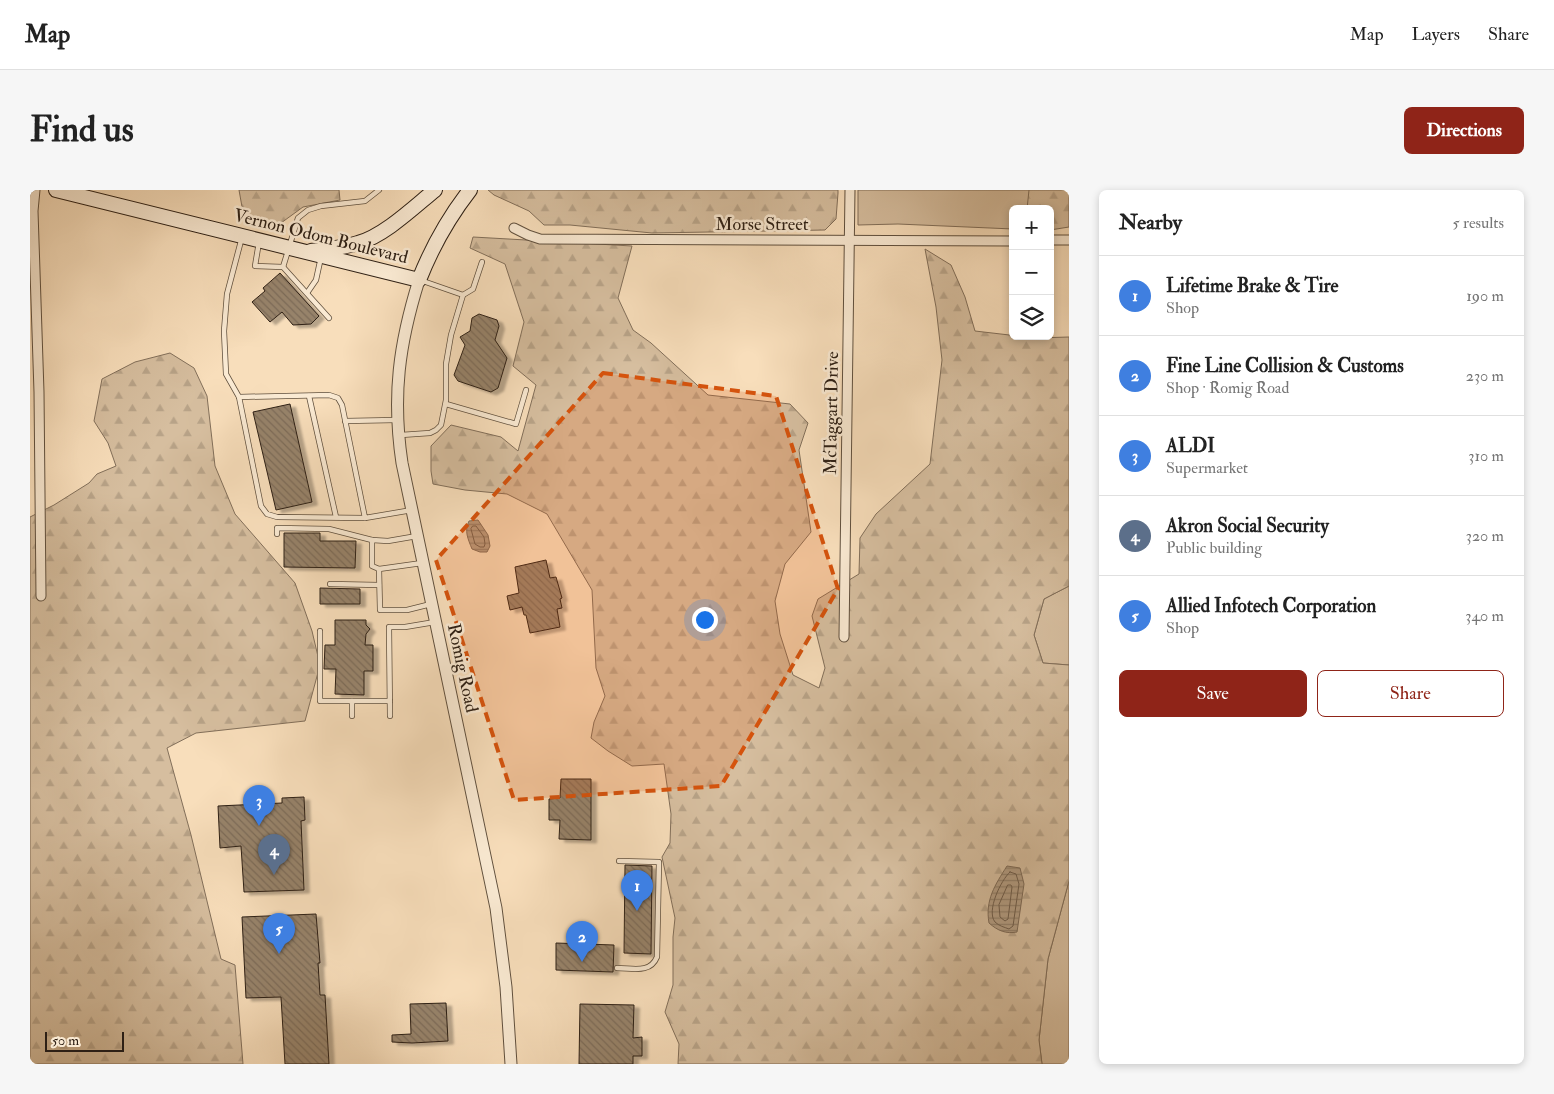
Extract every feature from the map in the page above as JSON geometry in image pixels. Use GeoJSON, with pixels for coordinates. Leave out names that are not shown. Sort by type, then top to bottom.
{"type":"FeatureCollection","features":[{"type":"Feature","properties":{"kind":"main road","name":"Vernon Odom Boulevard"},"geometry":{"type":"LineString","coordinates":[[56,190],[89,194],[243,236],[419,280],[424,266],[440,236],[470,190]]}},
{"type":"Feature","properties":{"kind":"main road"},"geometry":{"type":"LineString","coordinates":[[306,252],[368,240],[435,190]]}},
{"type":"Feature","properties":{"kind":"street"},"geometry":{"type":"LineString","coordinates":[[35,190],[41,596]]}},
{"type":"Feature","properties":{"kind":"street","name":"McTaggart Drive"},"geometry":{"type":"LineString","coordinates":[[844,637],[850,190]]}},
{"type":"Feature","properties":{"kind":"street","name":"Morse Street"},"geometry":{"type":"LineString","coordinates":[[514,228],[540,239],[1009,241]]}},
{"type":"Feature","properties":{"kind":"street"},"geometry":{"type":"LineString","coordinates":[[1054,240],[1069,240]]}},
{"type":"Feature","properties":{"kind":"street","name":"Romig Road"},"geometry":{"type":"LineString","coordinates":[[419,280],[402,346],[398,382],[398,420],[402,463],[496,908],[506,987],[511,1064]]}},
{"type":"Feature","properties":{"kind":"lane"},"geometry":{"type":"LineString","coordinates":[[283,267],[298,218],[308,210],[321,206],[365,201],[379,190]]}},
{"type":"Feature","properties":{"kind":"lane"},"geometry":{"type":"LineString","coordinates":[[243,236],[227,294],[224,331],[226,374],[240,397],[261,506],[268,514],[277,517],[365,518],[413,510]]}},
{"type":"Feature","properties":{"kind":"lane"},"geometry":{"type":"LineString","coordinates":[[259,240],[255,266],[283,267],[329,318]]}},
{"type":"Feature","properties":{"kind":"lane"},"geometry":{"type":"LineString","coordinates":[[306,293],[316,280],[322,256]]}},
{"type":"Feature","properties":{"kind":"lane"},"geometry":{"type":"LineString","coordinates":[[419,280],[463,295],[473,290],[482,262]]}},
{"type":"Feature","properties":{"kind":"lane"},"geometry":{"type":"LineString","coordinates":[[399,436],[430,433],[441,425],[446,404],[446,364],[451,335],[463,295]]}},
{"type":"Feature","properties":{"kind":"lane"},"geometry":{"type":"LineString","coordinates":[[446,404],[516,424],[526,390]]}},
{"type":"Feature","properties":{"kind":"lane"},"geometry":{"type":"LineString","coordinates":[[240,397],[329,395],[338,398],[342,405],[365,518]]}},
{"type":"Feature","properties":{"kind":"lane"},"geometry":{"type":"LineString","coordinates":[[309,396],[336,517]]}},
{"type":"Feature","properties":{"kind":"lane"},"geometry":{"type":"LineString","coordinates":[[345,421],[398,420]]}},
{"type":"Feature","properties":{"kind":"lane"},"geometry":{"type":"LineString","coordinates":[[277,534],[277,528],[329,529],[372,540],[388,541],[418,536]]}},
{"type":"Feature","properties":{"kind":"lane"},"geometry":{"type":"LineString","coordinates":[[372,540],[372,566],[379,569],[424,563]]}},
{"type":"Feature","properties":{"kind":"lane"},"geometry":{"type":"LineString","coordinates":[[379,569],[380,610],[407,610],[432,604]]}},
{"type":"Feature","properties":{"kind":"lane"},"geometry":{"type":"LineString","coordinates":[[330,584],[379,585]]}},
{"type":"Feature","properties":{"kind":"lane"},"geometry":{"type":"LineString","coordinates":[[390,716],[389,627],[406,627],[436,622]]}},
{"type":"Feature","properties":{"kind":"lane"},"geometry":{"type":"LineString","coordinates":[[320,631],[320,701],[390,701]]}},
{"type":"Feature","properties":{"kind":"lane"},"geometry":{"type":"LineString","coordinates":[[352,701],[352,716]]}},
{"type":"Feature","properties":{"kind":"lane"},"geometry":{"type":"LineString","coordinates":[[617,968],[648,968],[656,957],[659,862],[619,861]]}},
{"type":"Feature","properties":{"kind":"highlighted area"},"geometry":{"type":"Polygon","coordinates":[[[603,373],[776,396],[838,589],[721,786],[514,800],[436,560],[603,373]]]}},
{"type":"Feature","properties":{"kind":"green space"},"geometry":{"type":"Polygon","coordinates":[[[239,190],[339,190],[340,200],[303,207],[281,223],[244,218],[239,190]]]}},
{"type":"Feature","properties":{"kind":"green space"},"geometry":{"type":"Polygon","coordinates":[[[488,190],[838,190],[838,193],[836,219],[825,230],[652,233],[570,225],[544,225],[529,211],[494,195],[488,190]]]}},
{"type":"Feature","properties":{"kind":"green space"},"geometry":{"type":"Polygon","coordinates":[[[858,190],[1030,190],[1028,205],[1009,205],[1009,229],[898,224],[858,225],[858,190]]]}},
{"type":"Feature","properties":{"kind":"green space"},"geometry":{"type":"Polygon","coordinates":[[[1029,190],[1069,190],[1069,227],[1054,229],[1054,205],[1027,205],[1029,190]]]}},
{"type":"Feature","properties":{"kind":"green space"},"geometry":{"type":"Polygon","coordinates":[[[473,237],[632,246],[618,298],[633,330],[651,343],[708,395],[790,404],[808,423],[799,450],[811,532],[785,564],[775,601],[780,634],[793,675],[819,688],[825,668],[812,616],[818,599],[859,574],[860,538],[876,514],[930,464],[942,360],[936,307],[925,249],[951,265],[965,297],[975,331],[1009,335],[1009,340],[1054,340],[1054,337],[1069,337],[1069,586],[1044,599],[1034,635],[1043,663],[1069,665],[1069,881],[1048,959],[1039,1040],[1042,1064],[678,1064],[679,1044],[665,1012],[673,985],[675,918],[662,857],[670,843],[671,814],[664,764],[632,766],[591,738],[594,722],[605,696],[596,668],[592,590],[547,514],[507,494],[465,490],[433,484],[431,446],[451,425],[501,437],[518,451],[536,385],[513,366],[524,322],[505,264],[470,248],[473,237]]]}},
{"type":"Feature","properties":{"kind":"green space"},"geometry":{"type":"Polygon","coordinates":[[[170,353],[194,368],[207,396],[215,466],[235,514],[295,583],[312,631],[320,665],[305,721],[196,733],[167,748],[191,835],[221,959],[235,965],[243,1064],[30,1064],[30,517],[54,505],[89,483],[97,474],[116,466],[108,443],[94,421],[102,379],[135,362],[170,353]]]}},
{"type":"Feature","properties":{"kind":"green space"},"geometry":{"type":"Polygon","coordinates":[[[1069,586],[1069,665],[1043,663],[1034,635],[1044,599],[1069,586]]]}},
{"type":"Feature","properties":{"kind":"green space"},"geometry":{"type":"Polygon","coordinates":[[[1069,881],[1069,1064],[1042,1064],[1039,1040],[1048,959],[1069,881]]]}},
{"type":"Feature","properties":{"kind":"water"},"geometry":{"type":"Polygon","coordinates":[[[478,520],[488,535],[490,546],[487,552],[472,549],[468,538],[467,528],[469,521],[478,520]]]}},
{"type":"Feature","properties":{"kind":"water"},"geometry":{"type":"Polygon","coordinates":[[[1007,866],[1020,868],[1024,884],[1017,932],[1013,933],[999,930],[992,926],[989,923],[988,915],[992,893],[1007,866]]]}},
{"type":"Feature","properties":{"kind":"building"},"geometry":{"type":"Polygon","coordinates":[[[280,273],[319,316],[311,324],[293,325],[282,312],[270,322],[252,302],[265,291],[263,288],[280,273]]]}},
{"type":"Feature","properties":{"kind":"building"},"geometry":{"type":"Polygon","coordinates":[[[479,314],[497,320],[499,326],[495,340],[507,358],[498,388],[491,392],[458,381],[454,375],[465,345],[460,337],[470,331],[472,318],[479,314]]]}},
{"type":"Feature","properties":{"kind":"building"},"geometry":{"type":"Polygon","coordinates":[[[290,404],[312,502],[276,510],[253,412],[290,404]]]}},
{"type":"Feature","properties":{"kind":"building"},"geometry":{"type":"Polygon","coordinates":[[[284,533],[320,533],[320,541],[356,541],[355,568],[284,567],[284,533]]]}},
{"type":"Feature","properties":{"kind":"building"},"geometry":{"type":"Polygon","coordinates":[[[546,560],[550,578],[556,577],[562,598],[560,599],[562,608],[557,609],[560,627],[530,633],[522,607],[510,610],[507,596],[519,593],[515,567],[546,560]]]}},
{"type":"Feature","properties":{"kind":"building"},"geometry":{"type":"Polygon","coordinates":[[[320,588],[360,589],[360,604],[320,604],[320,588]]]}},
{"type":"Feature","properties":{"kind":"building"},"geometry":{"type":"Polygon","coordinates":[[[335,620],[366,620],[366,625],[370,629],[366,634],[365,645],[373,645],[373,671],[364,671],[364,695],[335,694],[336,669],[324,669],[325,645],[335,645],[335,620]]]}},
{"type":"Feature","properties":{"kind":"building"},"geometry":{"type":"Polygon","coordinates":[[[561,779],[591,779],[591,840],[559,839],[560,820],[549,820],[549,799],[560,798],[561,779]]]}},
{"type":"Feature","properties":{"kind":"building"},"geometry":{"type":"Polygon","coordinates":[[[304,797],[305,820],[301,821],[304,890],[244,892],[241,846],[220,848],[218,806],[282,803],[282,798],[304,797]]]}},
{"type":"Feature","properties":{"kind":"building"},"geometry":{"type":"Polygon","coordinates":[[[625,865],[652,866],[651,954],[624,953],[625,865]]]}},
{"type":"Feature","properties":{"kind":"building"},"geometry":{"type":"Polygon","coordinates":[[[316,914],[320,963],[318,963],[320,995],[325,995],[329,1064],[285,1064],[281,997],[246,998],[242,917],[316,914]]]}},
{"type":"Feature","properties":{"kind":"building"},"geometry":{"type":"Polygon","coordinates":[[[556,943],[614,945],[613,972],[556,970],[556,943]]]}},
{"type":"Feature","properties":{"kind":"building"},"geometry":{"type":"Polygon","coordinates":[[[446,1003],[448,1041],[392,1042],[392,1035],[411,1034],[410,1004],[446,1003]]]}},
{"type":"Feature","properties":{"kind":"building"},"geometry":{"type":"Polygon","coordinates":[[[580,1004],[634,1005],[633,1038],[642,1037],[642,1056],[633,1056],[633,1064],[579,1064],[580,1004]]]}},
{"type":"Feature","properties":{"kind":"place","name":"ALDI"},"geometry":{"type":"Point","coordinates":[259,826]}},
{"type":"Feature","properties":{"kind":"place","name":"Akron Social Security"},"geometry":{"type":"Point","coordinates":[274,875]}},
{"type":"Feature","properties":{"kind":"place","name":"Lifetime Brake & Tire"},"geometry":{"type":"Point","coordinates":[637,911]}},
{"type":"Feature","properties":{"kind":"place","name":"Allied Infotech Corporation"},"geometry":{"type":"Point","coordinates":[279,954]}},
{"type":"Feature","properties":{"kind":"place","name":"Fine Line Collision & Customs"},"geometry":{"type":"Point","coordinates":[582,962]}}]}
